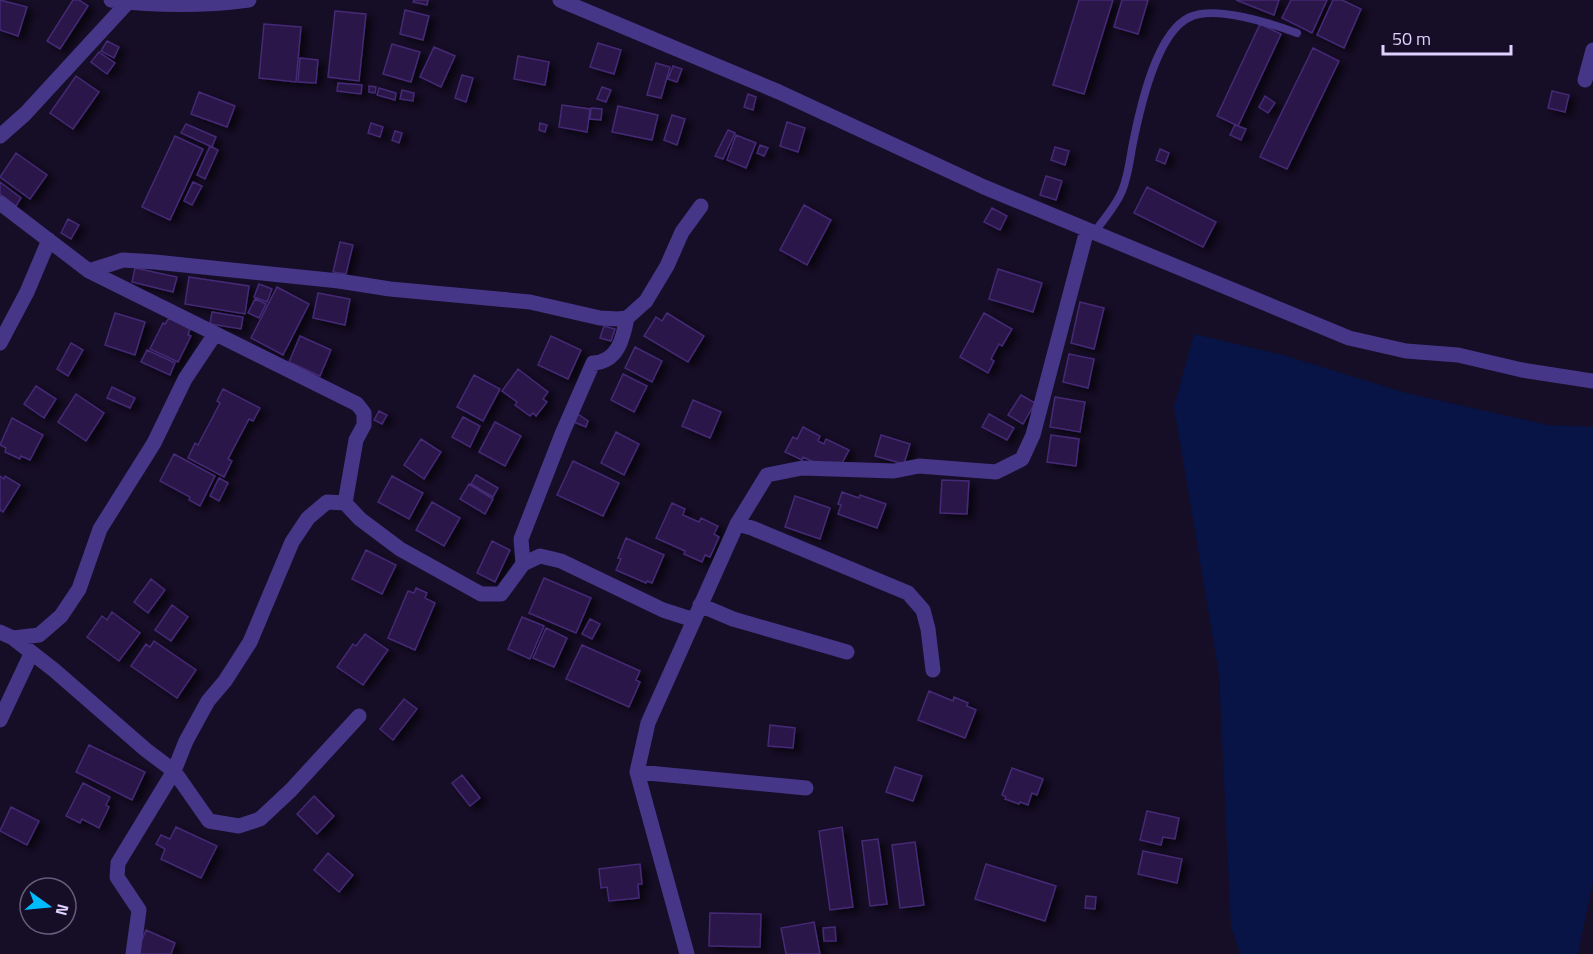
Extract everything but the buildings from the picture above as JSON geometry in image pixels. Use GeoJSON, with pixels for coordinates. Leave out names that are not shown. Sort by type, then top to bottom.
{"type":"FeatureCollection","features":[{"type":"Feature","properties":{"kind":"street"},"geometry":{"type":"LineString","coordinates":[[111,0],[211,5],[249,0]]}},
{"type":"Feature","properties":{"kind":"street"},"geometry":{"type":"LineString","coordinates":[[560,0],[779,92],[984,187],[1349,338],[1406,351],[1458,355],[1522,370],[1593,381]]}},
{"type":"Feature","properties":{"kind":"street"},"geometry":{"type":"LineString","coordinates":[[0,136],[25,114],[129,1]]}},
{"type":"Feature","properties":{"kind":"street"},"geometry":{"type":"LineString","coordinates":[[1585,80],[1593,50]]}},
{"type":"Feature","properties":{"kind":"street"},"geometry":{"type":"LineString","coordinates":[[0,203],[89,271],[357,404],[363,414],[364,425],[356,440],[345,503]]}},
{"type":"Feature","properties":{"kind":"street"},"geometry":{"type":"LineString","coordinates":[[523,564],[521,540],[593,363],[599,363],[611,357],[623,340],[627,318],[646,301],[667,266],[682,232],[701,206]]}},
{"type":"Feature","properties":{"kind":"street"},"geometry":{"type":"LineString","coordinates":[[687,954],[637,772],[648,723],[737,524],[767,475],[802,468],[894,471],[920,466],[996,472],[1022,459],[1034,435],[1090,231]]}},
{"type":"Feature","properties":{"kind":"street"},"geometry":{"type":"LineString","coordinates":[[0,342],[27,292],[48,240]]}},
{"type":"Feature","properties":{"kind":"street"},"geometry":{"type":"LineString","coordinates":[[89,271],[123,260],[155,262],[339,281],[390,289],[530,302],[600,318],[627,318]]}},
{"type":"Feature","properties":{"kind":"street"},"geometry":{"type":"LineString","coordinates":[[6,635],[39,635],[61,616],[79,589],[100,529],[154,443],[185,379],[215,334]]}},
{"type":"Feature","properties":{"kind":"street"},"geometry":{"type":"LineString","coordinates":[[133,954],[139,910],[117,877],[118,863],[174,771],[186,741],[208,701],[225,681],[250,642],[292,542],[308,518],[327,502],[345,503],[360,519],[400,549],[481,594],[501,594],[523,564],[540,556],[561,561],[663,609],[694,620]]}},
{"type":"Feature","properties":{"kind":"street"},"geometry":{"type":"LineString","coordinates":[[737,524],[752,528],[908,593],[923,610],[928,629],[933,670]]}},
{"type":"Feature","properties":{"kind":"street"},"geometry":{"type":"LineString","coordinates":[[700,605],[733,619],[847,652]]}},
{"type":"Feature","properties":{"kind":"street"},"geometry":{"type":"LineString","coordinates":[[6,635],[54,670],[146,750],[174,771],[209,821],[239,826],[260,819],[291,790],[359,716]]}},
{"type":"Feature","properties":{"kind":"street"},"geometry":{"type":"LineString","coordinates":[[0,720],[31,654]]}},
{"type":"Feature","properties":{"kind":"street"},"geometry":{"type":"LineString","coordinates":[[637,772],[806,788]]}},
{"type":"Feature","properties":{"kind":"lane"},"geometry":{"type":"LineString","coordinates":[[1090,231],[1121,194],[1127,177],[1149,77],[1173,28],[1192,16],[1221,14],[1268,22],[1297,33]]}},
{"type":"Feature","properties":{"kind":"shaded area"},"geometry":{"type":"Polygon","coordinates":[[[1194,334],[1283,355],[1406,393],[1548,425],[1593,427],[1593,880],[1578,954],[1240,954],[1231,926],[1219,674],[1174,407],[1194,334]]]}}]}
